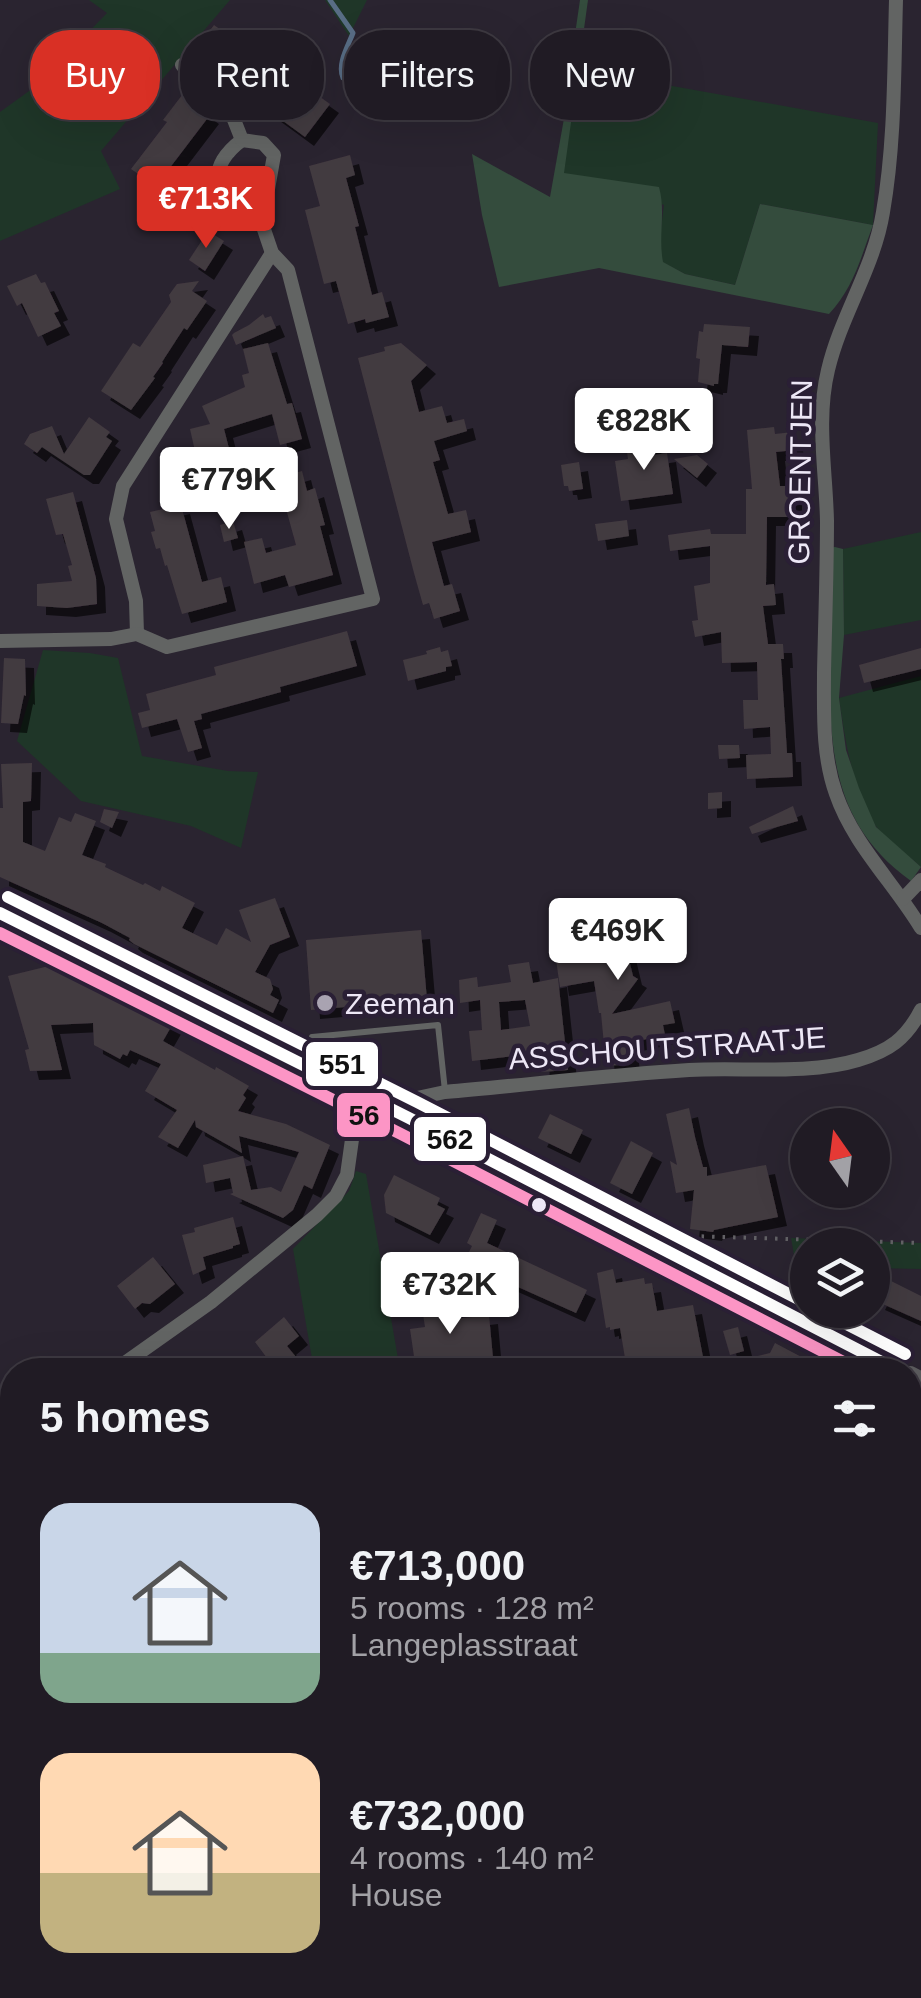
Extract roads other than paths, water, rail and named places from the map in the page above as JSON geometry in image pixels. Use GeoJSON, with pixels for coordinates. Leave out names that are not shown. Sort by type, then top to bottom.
{"type":"FeatureCollection","features":[{"type":"Feature","properties":{"kind":"main road"},"geometry":{"type":"LineString","coordinates":[[0,913],[874,1358]]}},
{"type":"Feature","properties":{"kind":"street","name":"GROENTJEN"},"geometry":{"type":"LineString","coordinates":[[896,0],[892,118],[883,213],[873,250],[835,342],[822,402],[827,527],[824,705],[827,761],[838,799],[852,831],[921,928]]}},
{"type":"Feature","properties":{"kind":"street"},"geometry":{"type":"LineString","coordinates":[[234,120],[242,140]]}},
{"type":"Feature","properties":{"kind":"street"},"geometry":{"type":"LineString","coordinates":[[242,140],[263,142],[274,154],[268,189],[256,206],[236,202],[224,194],[219,179],[228,150],[242,140]]}},
{"type":"Feature","properties":{"kind":"street"},"geometry":{"type":"LineString","coordinates":[[0,641],[111,639],[137,634],[167,648],[373,599],[288,270],[272,252],[256,206]]}},
{"type":"Feature","properties":{"kind":"street"},"geometry":{"type":"LineString","coordinates":[[137,634],[136,601],[116,519],[123,486],[272,252]]}},
{"type":"Feature","properties":{"kind":"street"},"geometry":{"type":"LineString","coordinates":[[904,899],[921,880]]}},
{"type":"Feature","properties":{"kind":"street"},"geometry":{"type":"LineString","coordinates":[[896,1043],[912,1028],[921,1010]]}},
{"type":"Feature","properties":{"kind":"street","name":"ASSCHOUTSTRAATJE"},"geometry":{"type":"LineString","coordinates":[[408,1118],[418,1098],[445,1092],[692,1070],[834,1065],[859,1060],[921,1028]]}},
{"type":"Feature","properties":{"kind":"street"},"geometry":{"type":"LineString","coordinates":[[132,1358],[211,1302],[336,1196],[348,1175],[355,1118],[366,1096]]}},
{"type":"Feature","properties":{"kind":"lane"},"geometry":{"type":"LineString","coordinates":[[312,1037],[438,1025],[445,1092]]}},
{"type":"Feature","properties":{"kind":"waterway"},"geometry":{"type":"LineString","coordinates":[[330,0],[351,30]]}},
{"type":"Feature","properties":{"kind":"waterway"},"geometry":{"type":"LineString","coordinates":[[344,56],[344,79]]}},
{"type":"Feature","properties":{"kind":"place","name":"Zeeman"},"geometry":{"type":"Point","coordinates":[325,1003]}}]}
